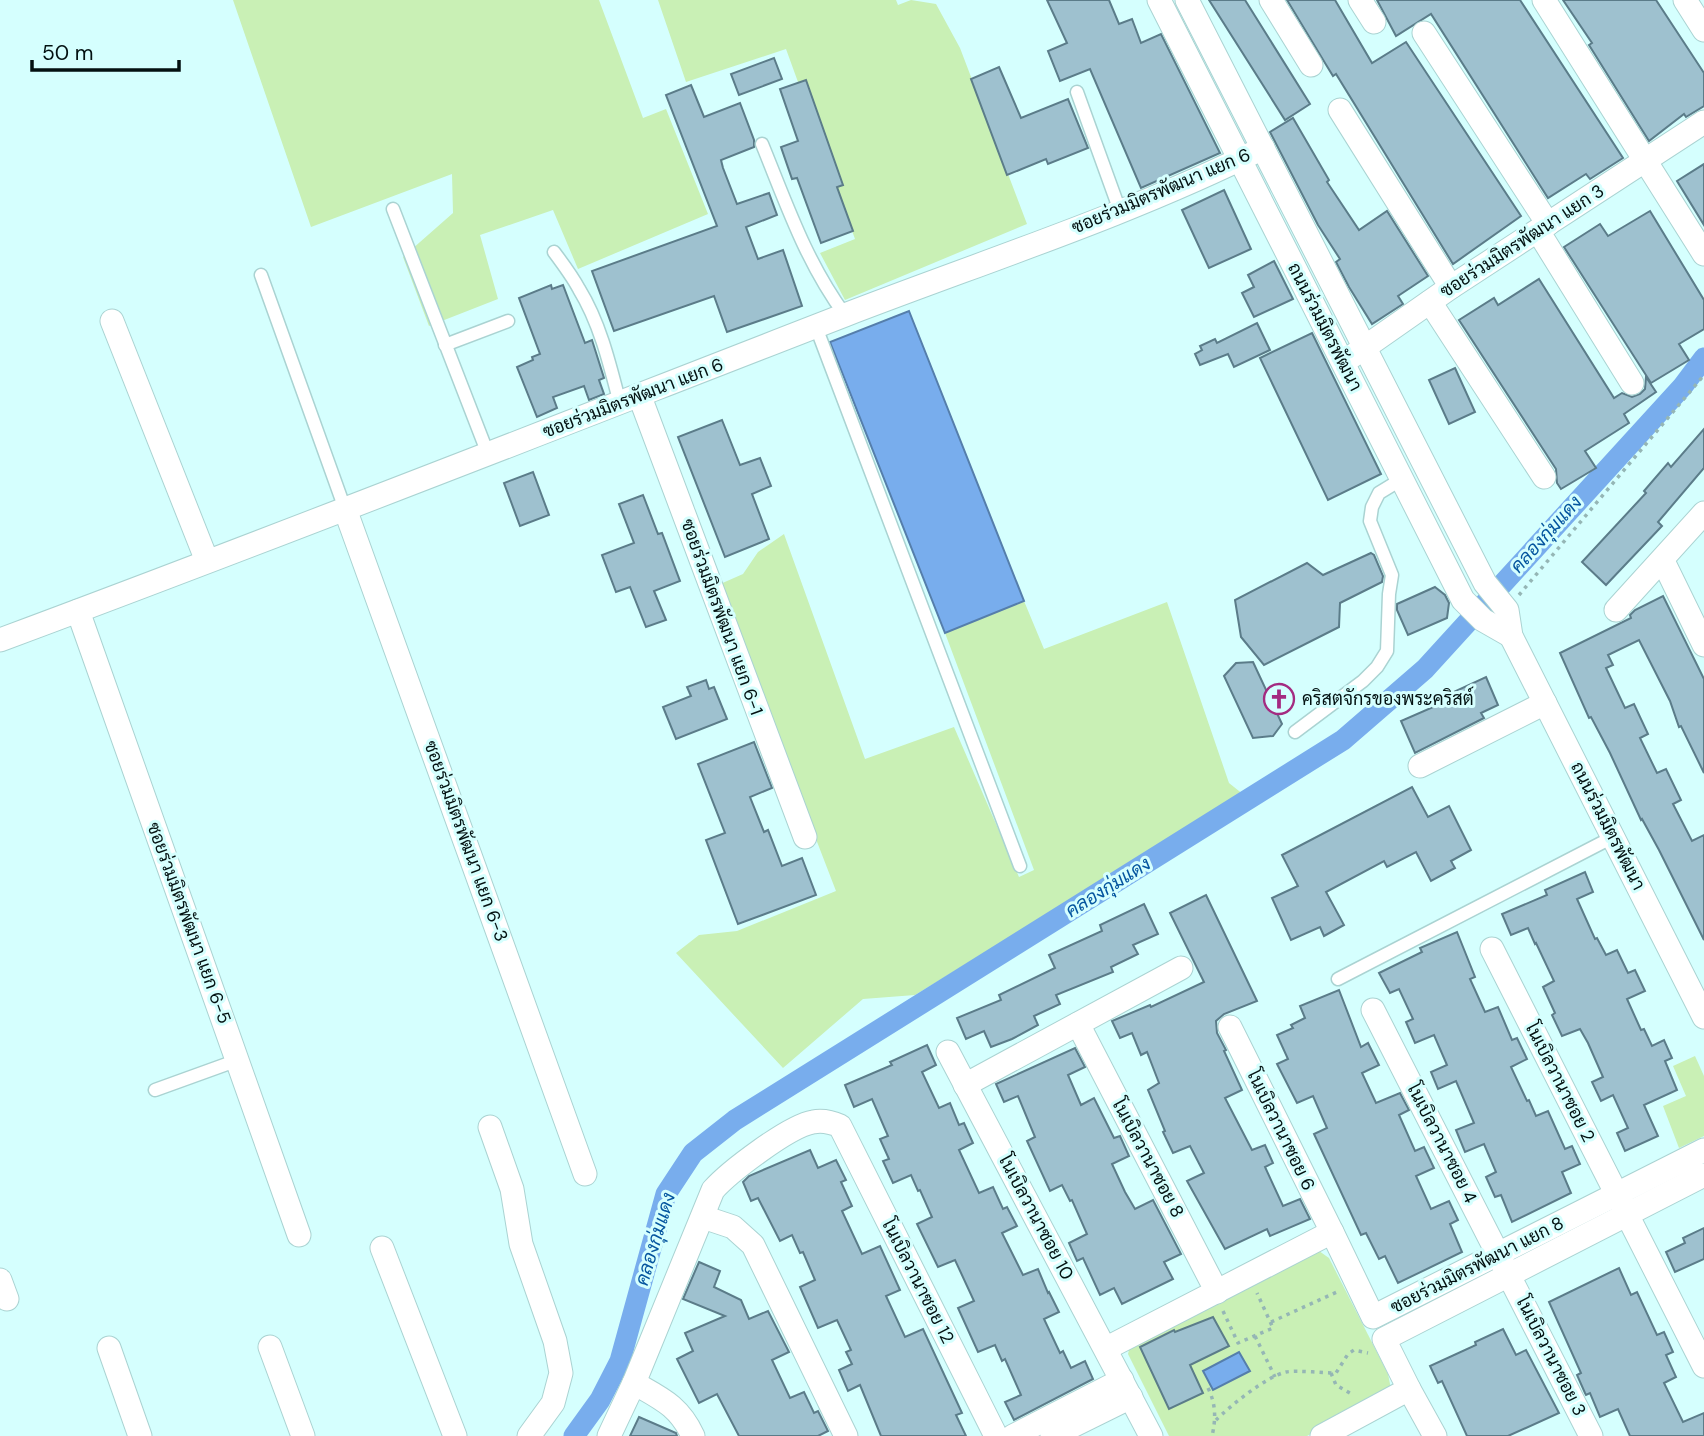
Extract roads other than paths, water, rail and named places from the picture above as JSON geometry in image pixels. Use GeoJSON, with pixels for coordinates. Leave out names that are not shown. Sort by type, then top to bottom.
{"type":"FeatureCollection","features":[{"type":"Feature","properties":{"kind":"street","name":"ถนนร่วมมิตรพัฒนา"},"geometry":{"type":"LineString","coordinates":[[1159,0],[1463,600],[1483,620],[1511,636]]}},
{"type":"Feature","properties":{"kind":"street","name":"ถนนร่วมมิตรพัฒนา"},"geometry":{"type":"LineString","coordinates":[[1187,0],[1485,583],[1505,606],[1511,636],[1704,1017]]}},
{"type":"Feature","properties":{"kind":"street"},"geometry":{"type":"LineString","coordinates":[[1271,0],[1311,65]]}},
{"type":"Feature","properties":{"kind":"street"},"geometry":{"type":"LineString","coordinates":[[1360,0],[1374,22]]}},
{"type":"Feature","properties":{"kind":"street"},"geometry":{"type":"LineString","coordinates":[[1544,0],[1704,254]]}},
{"type":"Feature","properties":{"kind":"street"},"geometry":{"type":"LineString","coordinates":[[1685,0],[1704,30]]}},
{"type":"Feature","properties":{"kind":"street"},"geometry":{"type":"LineString","coordinates":[[1424,33],[1543,228],[1632,383]]}},
{"type":"Feature","properties":{"kind":"street"},"geometry":{"type":"LineString","coordinates":[[1340,110],[1451,287]]}},
{"type":"Feature","properties":{"kind":"street","name":"ซอยร่วมมิตรพัฒนา แยก 3"},"geometry":{"type":"LineString","coordinates":[[1342,362],[1451,287],[1704,122]]}},
{"type":"Feature","properties":{"kind":"street","name":"ซอยร่วมมิตรพัฒนา แยก 6"},"geometry":{"type":"LineString","coordinates":[[0,640],[1121,211],[1263,148]]}},
{"type":"Feature","properties":{"kind":"street"},"geometry":{"type":"LineString","coordinates":[[1430,302],[1544,477]]}},
{"type":"Feature","properties":{"kind":"street"},"geometry":{"type":"LineString","coordinates":[[112,321],[207,561]]}},
{"type":"Feature","properties":{"kind":"street","name":"ซอยร่วมมิตรพัฒนา แยก 6-1"},"geometry":{"type":"LineString","coordinates":[[630,400],[804,837]]}},
{"type":"Feature","properties":{"kind":"street","name":"ซอยร่วมมิตรพัฒนา แยก 6-3"},"geometry":{"type":"LineString","coordinates":[[345,509],[585,1174]]}},
{"type":"Feature","properties":{"kind":"street"},"geometry":{"type":"LineString","coordinates":[[1616,610],[1704,513]]}},
{"type":"Feature","properties":{"kind":"street"},"geometry":{"type":"LineString","coordinates":[[1663,561],[1704,645]]}},
{"type":"Feature","properties":{"kind":"street","name":"ซอยร่วมมิตรพัฒนา แยก 6-5"},"geometry":{"type":"LineString","coordinates":[[78,611],[299,1235]]}},
{"type":"Feature","properties":{"kind":"street"},"geometry":{"type":"LineString","coordinates":[[1420,766],[1545,703]]}},
{"type":"Feature","properties":{"kind":"street","name":"โนเบิลวานาซอย 2"},"geometry":{"type":"LineString","coordinates":[[1492,949],[1704,1366]]}},
{"type":"Feature","properties":{"kind":"street"},"geometry":{"type":"LineString","coordinates":[[965,1085],[1181,968]]}},
{"type":"Feature","properties":{"kind":"street","name":"โนเบิลวานาซอย 4"},"geometry":{"type":"LineString","coordinates":[[1373,1010],[1510,1276]]}},
{"type":"Feature","properties":{"kind":"street","name":"โนเบิลวานาซอย 8"},"geometry":{"type":"LineString","coordinates":[[1078,1024],[1215,1293]]}},
{"type":"Feature","properties":{"kind":"street","name":"โนเบิลวานาซอย 6"},"geometry":{"type":"LineString","coordinates":[[1230,1027],[1332,1232]]}},
{"type":"Feature","properties":{"kind":"street","name":"โนเบิลวานาซอย 10"},"geometry":{"type":"LineString","coordinates":[[948,1052],[1107,1348],[1151,1436]]}},
{"type":"Feature","properties":{"kind":"street","name":"โนเบิลวานาซอย 12"},"geometry":{"type":"LineString","coordinates":[[703,1217],[713,1191],[725,1176],[745,1161],[799,1127],[812,1122],[829,1121],[840,1126],[996,1436]]}},
{"type":"Feature","properties":{"kind":"street"},"geometry":{"type":"LineString","coordinates":[[490,1127],[512,1189],[521,1244],[555,1340],[561,1373],[553,1403],[529,1436]]}},
{"type":"Feature","properties":{"kind":"street","name":"ซอยร่วมมิตรพัฒนา แยก 8"},"geometry":{"type":"LineString","coordinates":[[1388,1348],[1510,1276],[1704,1150]]}},
{"type":"Feature","properties":{"kind":"street","name":"ซอยร่วมมิตรพัฒนา แยก 8"},"geometry":{"type":"LineString","coordinates":[[1332,1232],[1373,1317],[1499,1254],[1704,1175]]}},
{"type":"Feature","properties":{"kind":"street"},"geometry":{"type":"LineString","coordinates":[[609,1436],[703,1217],[733,1227],[752,1245],[846,1436]]}},
{"type":"Feature","properties":{"kind":"street"},"geometry":{"type":"LineString","coordinates":[[1107,1348],[1332,1232]]}},
{"type":"Feature","properties":{"kind":"street"},"geometry":{"type":"LineString","coordinates":[[382,1248],[455,1436]]}},
{"type":"Feature","properties":{"kind":"street","name":"โนเบิลวานาซอย 3"},"geometry":{"type":"LineString","coordinates":[[1510,1276],[1591,1436]]}},
{"type":"Feature","properties":{"kind":"street"},"geometry":{"type":"LineString","coordinates":[[1373,1317],[1435,1436]]}},
{"type":"Feature","properties":{"kind":"street"},"geometry":{"type":"LineString","coordinates":[[270,1347],[303,1436]]}},
{"type":"Feature","properties":{"kind":"street"},"geometry":{"type":"LineString","coordinates":[[109,1348],[140,1436]]}},
{"type":"Feature","properties":{"kind":"street"},"geometry":{"type":"LineString","coordinates":[[634,1383],[670,1403],[686,1421],[693,1436]]}},
{"type":"Feature","properties":{"kind":"street"},"geometry":{"type":"LineString","coordinates":[[1013,1436],[1126,1388]]}},
{"type":"Feature","properties":{"kind":"street"},"geometry":{"type":"LineString","coordinates":[[1052,1436],[1126,1388]]}},
{"type":"Feature","properties":{"kind":"street"},"geometry":{"type":"LineString","coordinates":[[1322,1436],[1409,1389]]}},
{"type":"Feature","properties":{"kind":"lane"},"geometry":{"type":"LineString","coordinates":[[1077,92],[1121,211]]}},
{"type":"Feature","properties":{"kind":"lane"},"geometry":{"type":"LineString","coordinates":[[762,144],[811,264],[823,286],[845,315]]}},
{"type":"Feature","properties":{"kind":"lane"},"geometry":{"type":"LineString","coordinates":[[393,209],[488,454]]}},
{"type":"Feature","properties":{"kind":"lane"},"geometry":{"type":"LineString","coordinates":[[554,252],[581,291],[608,358],[630,400]]}},
{"type":"Feature","properties":{"kind":"lane"},"geometry":{"type":"LineString","coordinates":[[261,275],[345,509]]}},
{"type":"Feature","properties":{"kind":"lane"},"geometry":{"type":"LineString","coordinates":[[445,345],[508,321]]}},
{"type":"Feature","properties":{"kind":"lane"},"geometry":{"type":"LineString","coordinates":[[816,327],[1020,866]]}},
{"type":"Feature","properties":{"kind":"lane"},"geometry":{"type":"LineString","coordinates":[[1295,732],[1363,681],[1377,667],[1387,651],[1392,575],[1370,521],[1372,507],[1379,493],[1402,479]]}},
{"type":"Feature","properties":{"kind":"lane"},"geometry":{"type":"LineString","coordinates":[[1338,979],[1613,837]]}},
{"type":"Feature","properties":{"kind":"lane"},"geometry":{"type":"LineString","coordinates":[[155,1090],[238,1060]]}},
{"type":"Feature","properties":{"kind":"water"},"geometry":{"type":"Polygon","coordinates":[[[909,311],[1024,601],[945,633],[830,342],[909,311]]]}},
{"type":"Feature","properties":{"kind":"water"},"geometry":{"type":"Polygon","coordinates":[[[1239,1352],[1250,1371],[1213,1390],[1203,1371],[1239,1352]]]}},
{"type":"Feature","properties":{"kind":"waterway","name":"คลองกุ่มแดง"},"geometry":{"type":"LineString","coordinates":[[574,1436],[600,1400],[620,1361],[666,1194],[693,1153],[735,1120],[1343,740],[1425,669],[1683,386],[1704,358]]}},
{"type":"Feature","properties":{"kind":"place","name":"คริสตจักรของพระคริสต์"},"geometry":{"type":"Point","coordinates":[1279,699]}}]}
